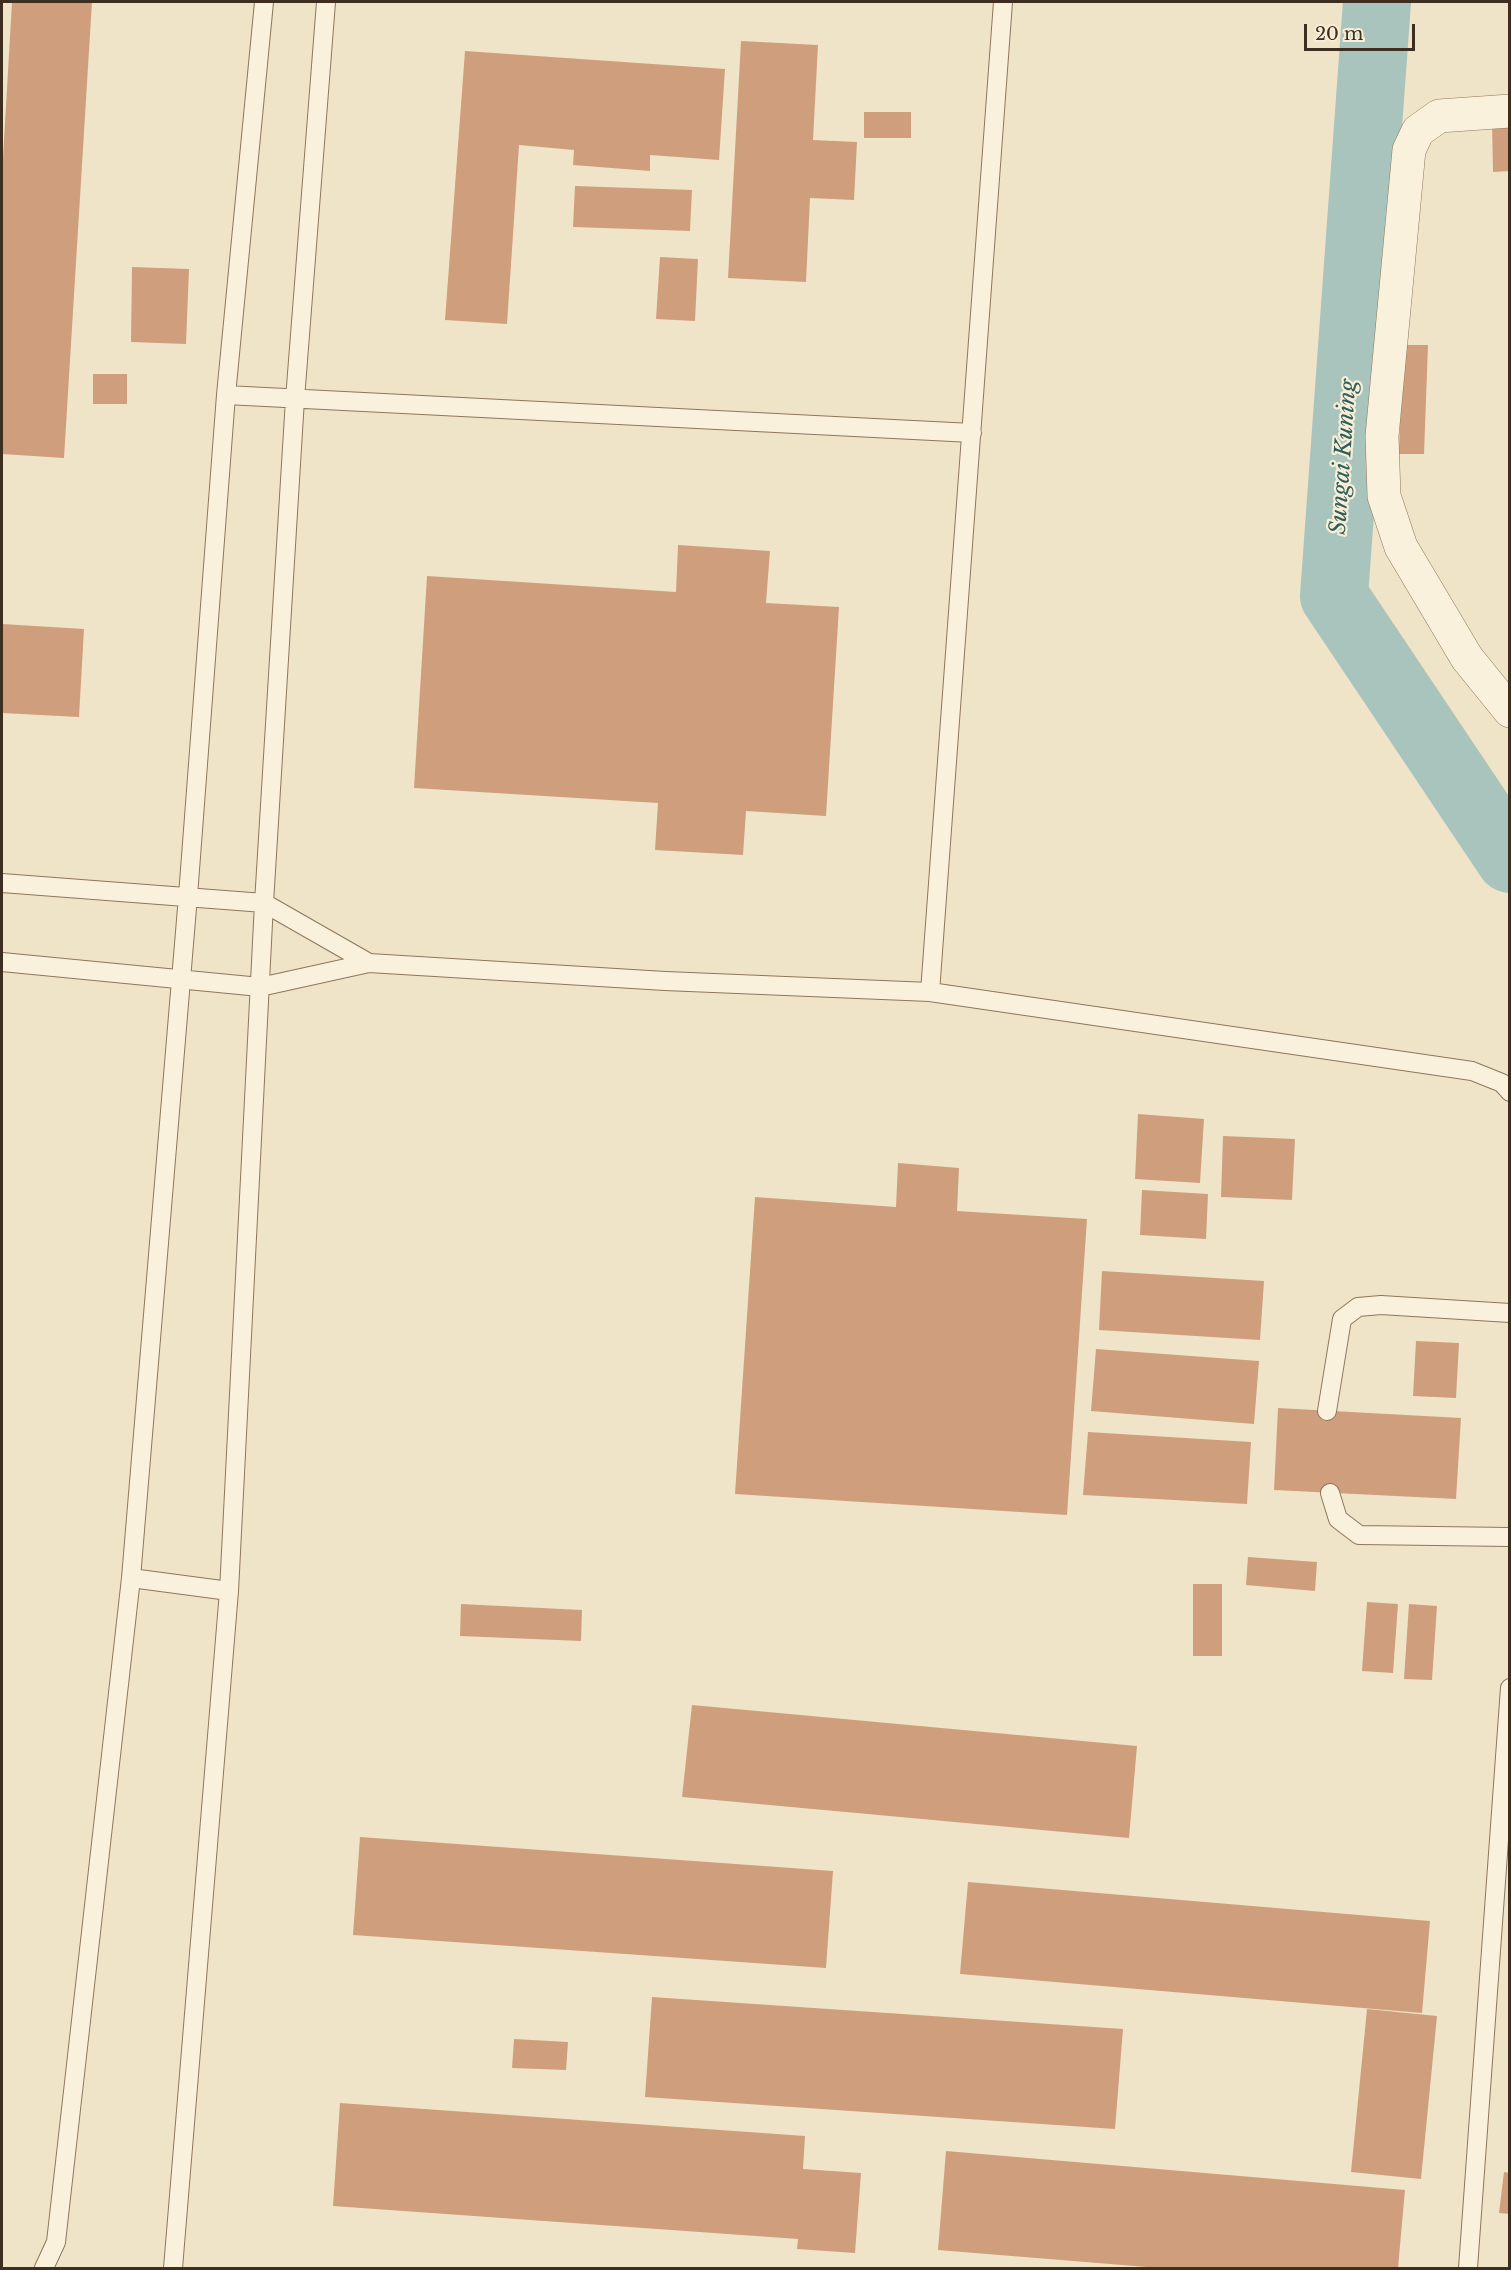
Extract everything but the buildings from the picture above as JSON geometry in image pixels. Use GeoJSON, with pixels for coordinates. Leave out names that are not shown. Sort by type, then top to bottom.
{"type":"FeatureCollection","features":[{"type":"Feature","properties":{"kind":"street"},"geometry":{"type":"LineString","coordinates":[[1509,111],[1439,116],[1418,131],[1409,150],[1382,436],[1384,496],[1401,547],[1467,658],[1509,711]]}},
{"type":"Feature","properties":{"kind":"lane"},"geometry":{"type":"LineString","coordinates":[[44,2268],[56,2242],[131,1578],[188,896],[226,395],[264,2]]}},
{"type":"Feature","properties":{"kind":"lane"},"geometry":{"type":"LineString","coordinates":[[172,2268],[229,1591],[264,903],[295,399],[326,2]]}},
{"type":"Feature","properties":{"kind":"lane"},"geometry":{"type":"LineString","coordinates":[[930,992],[1003,2]]}},
{"type":"Feature","properties":{"kind":"lane"},"geometry":{"type":"LineString","coordinates":[[226,395],[972,433]]}},
{"type":"Feature","properties":{"kind":"lane"},"geometry":{"type":"LineString","coordinates":[[2,883],[264,903],[369,963]]}},
{"type":"Feature","properties":{"kind":"lane"},"geometry":{"type":"LineString","coordinates":[[2,962],[260,987],[369,963],[665,981],[930,992],[1472,1071],[1502,1083],[1509,1092]]}},
{"type":"Feature","properties":{"kind":"lane"},"geometry":{"type":"LineString","coordinates":[[1327,1411],[1336,1343],[1342,1318],[1358,1307],[1381,1305],[1509,1313]]}},
{"type":"Feature","properties":{"kind":"lane"},"geometry":{"type":"LineString","coordinates":[[1330,1493],[1338,1519],[1359,1535],[1509,1537]]}},
{"type":"Feature","properties":{"kind":"lane"},"geometry":{"type":"LineString","coordinates":[[131,1578],[229,1591]]}},
{"type":"Feature","properties":{"kind":"lane"},"geometry":{"type":"LineString","coordinates":[[1468,2268],[1509,1688]]}},
{"type":"Feature","properties":{"kind":"waterway","name":"Sungai Kuning"},"geometry":{"type":"LineString","coordinates":[[1377,2],[1334,596],[1510,859]]}}]}
